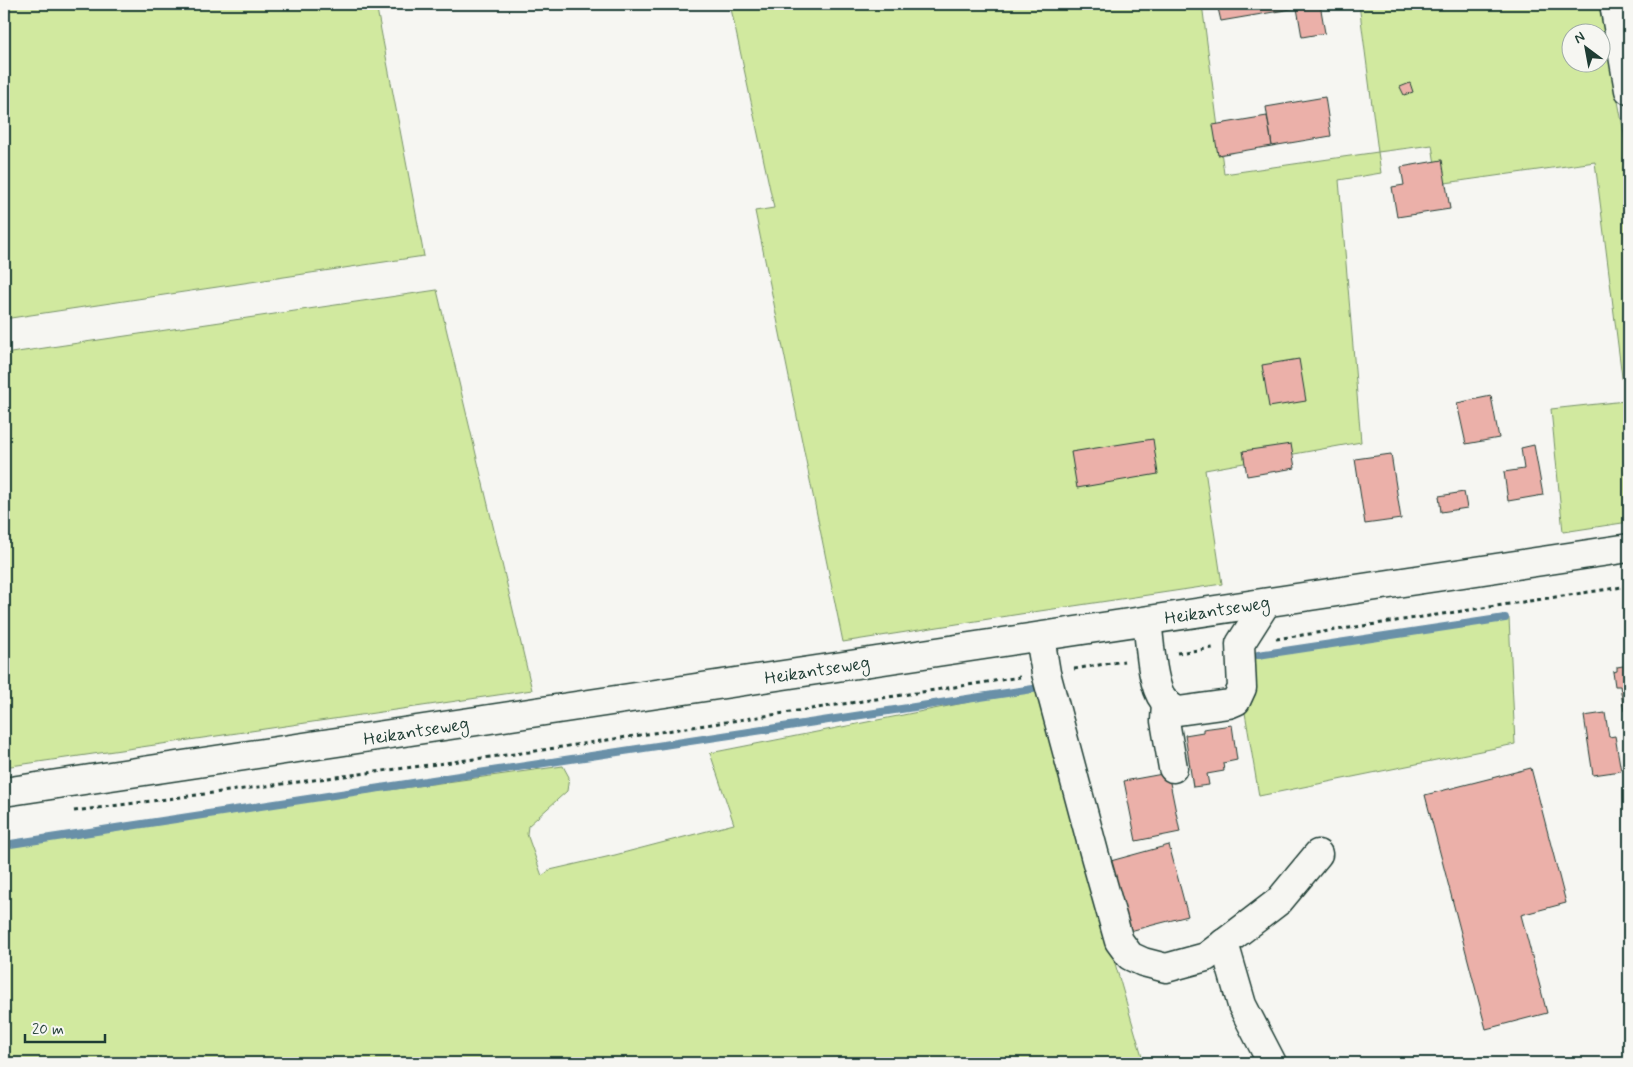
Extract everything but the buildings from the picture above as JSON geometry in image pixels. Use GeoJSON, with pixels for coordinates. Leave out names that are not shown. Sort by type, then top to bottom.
{"type":"FeatureCollection","features":[{"type":"Feature","properties":{"kind":"street"},"geometry":{"type":"LineString","coordinates":[[1614,4],[1629,90]]}},
{"type":"Feature","properties":{"kind":"street","name":"Heikantseweg"},"geometry":{"type":"LineString","coordinates":[[4,792],[1629,548]]}},
{"type":"Feature","properties":{"kind":"street"},"geometry":{"type":"LineString","coordinates":[[1148,621],[1155,677],[1161,697],[1171,708],[1178,711],[1229,704],[1236,701],[1242,688],[1240,644],[1266,603]]}},
{"type":"Feature","properties":{"kind":"street"},"geometry":{"type":"LineString","coordinates":[[1040,637],[1046,673],[1066,752],[1119,941],[1130,956],[1143,962],[1166,968],[1206,957],[1279,901],[1318,854]]}},
{"type":"Feature","properties":{"kind":"street"},"geometry":{"type":"LineString","coordinates":[[1166,702],[1165,720],[1173,768]]}},
{"type":"Feature","properties":{"kind":"street"},"geometry":{"type":"LineString","coordinates":[[1224,943],[1242,1006],[1272,1063]]}},
{"type":"Feature","properties":{"kind":"path","name":"Heikantseweg"},"geometry":{"type":"LineString","coordinates":[[73,812],[529,752],[1629,586]]}},
{"type":"Feature","properties":{"kind":"green space"},"geometry":{"type":"Polygon","coordinates":[[[4,4],[376,4],[424,256],[4,319],[4,4]]]}},
{"type":"Feature","properties":{"kind":"green space"},"geometry":{"type":"Polygon","coordinates":[[[730,4],[1202,4],[1224,174],[1378,152],[1381,173],[1339,180],[1361,442],[1205,470],[1222,584],[843,642],[755,211],[774,208],[730,4]]]}},
{"type":"Feature","properties":{"kind":"green space"},"geometry":{"type":"Polygon","coordinates":[[[1359,4],[1600,4],[1603,22],[1560,22],[1560,72],[1610,72],[1610,58],[1623,128],[1629,171],[1629,522],[1563,532],[1551,409],[1625,401],[1595,162],[1438,184],[1432,145],[1378,152],[1359,4]]]}},
{"type":"Feature","properties":{"kind":"green space"},"geometry":{"type":"Polygon","coordinates":[[[437,290],[532,690],[4,767],[4,354],[437,290]]]}},
{"type":"Feature","properties":{"kind":"green space"},"geometry":{"type":"Polygon","coordinates":[[[1509,618],[1515,744],[1259,796],[1236,659],[1509,618]]]}},
{"type":"Feature","properties":{"kind":"green space"},"geometry":{"type":"Polygon","coordinates":[[[1035,689],[1144,1063],[4,1063],[4,843],[563,766],[569,777],[567,791],[528,826],[527,834],[542,876],[550,870],[734,824],[710,753],[1035,689]]]}},
{"type":"Feature","properties":{"kind":"waterway"},"geometry":{"type":"LineString","coordinates":[[1258,655],[1505,618]]}},
{"type":"Feature","properties":{"kind":"waterway"},"geometry":{"type":"LineString","coordinates":[[4,845],[1033,689]]}}]}
